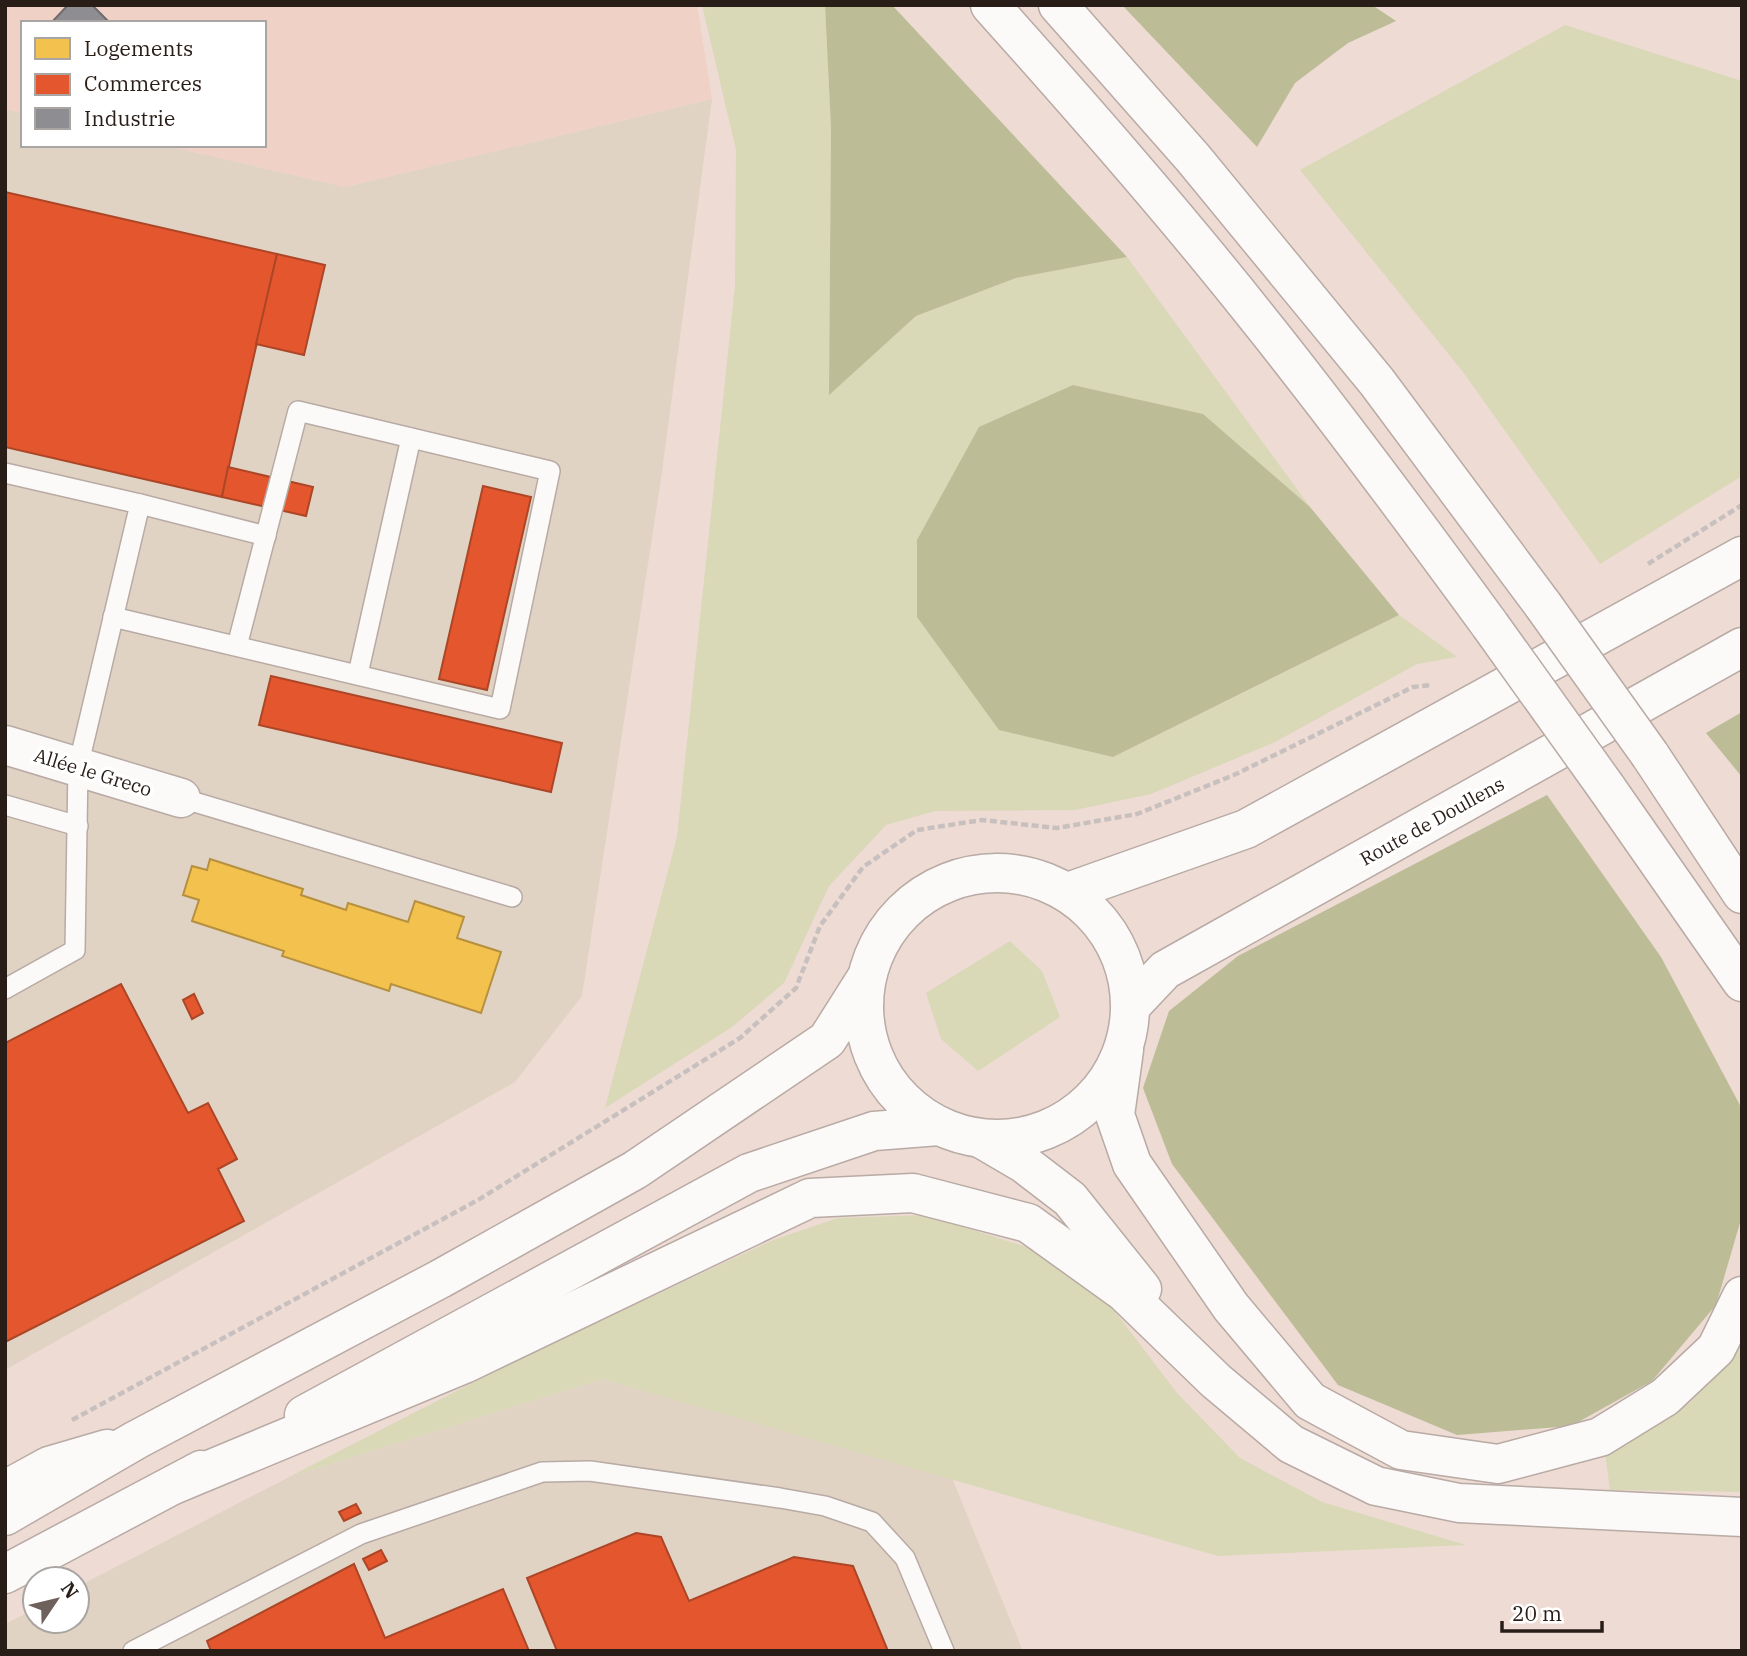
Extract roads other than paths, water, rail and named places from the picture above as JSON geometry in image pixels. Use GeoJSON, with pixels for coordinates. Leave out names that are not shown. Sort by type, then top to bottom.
{"type":"FeatureCollection","features":[{"type":"Feature","properties":{"kind":"main road"},"geometry":{"type":"LineString","coordinates":[[990,5],[1114,144],[1255,314],[1380,474],[1606,787],[1742,982]]}},
{"type":"Feature","properties":{"kind":"main road"},"geometry":{"type":"LineString","coordinates":[[1058,5],[1193,158],[1377,383],[1543,605],[1650,755],[1742,894]]}},
{"type":"Feature","properties":{"kind":"main road"},"geometry":{"type":"LineString","coordinates":[[1068,892],[1246,829],[1742,556]]}},
{"type":"Feature","properties":{"kind":"main road","name":"Route de Doullens"},"geometry":{"type":"LineString","coordinates":[[1131,1006],[1165,970],[1742,647]]}},
{"type":"Feature","properties":{"kind":"main road","name":"Allée le Greco"},"geometry":{"type":"LineString","coordinates":[[5,745],[181,798]]}},
{"type":"Feature","properties":{"kind":"main road"},"geometry":{"type":"LineString","coordinates":[[1682,802],[1742,861]]}},
{"type":"Feature","properties":{"kind":"main road"},"geometry":{"type":"LineString","coordinates":[[5,1516],[136,1440],[440,1279],[635,1170],[827,1040],[865,979],[880,939],[907,906],[944,882],[985,872],[1028,876],[1068,892],[1101,923],[1124,962],[1131,1006],[1115,1115],[1132,1164],[1231,1307],[1310,1401],[1401,1450],[1498,1464],[1600,1437],[1665,1397],[1716,1349],[1742,1296]]}},
{"type":"Feature","properties":{"kind":"main road"},"geometry":{"type":"LineString","coordinates":[[865,979],[864,1023],[876,1064],[902,1100],[939,1126],[982,1139],[1023,1163],[1070,1199],[1216,1381]]}},
{"type":"Feature","properties":{"kind":"main road"},"geometry":{"type":"LineString","coordinates":[[982,1139],[1027,1137],[1068,1120],[1102,1090],[1124,1051]]}},
{"type":"Feature","properties":{"kind":"main road"},"geometry":{"type":"LineString","coordinates":[[5,1574],[749,1173],[874,1131],[939,1126]]}},
{"type":"Feature","properties":{"kind":"main road"},"geometry":{"type":"LineString","coordinates":[[173,1485],[464,1364],[810,1198],[913,1192],[1028,1223],[1124,1292],[1216,1381],[1291,1444],[1376,1486],[1459,1503],[1742,1517]]}},
{"type":"Feature","properties":{"kind":"main road"},"geometry":{"type":"LineString","coordinates":[[5,1490],[49,1466],[136,1440]]}},
{"type":"Feature","properties":{"kind":"lane"},"geometry":{"type":"LineString","coordinates":[[113,617],[500,709],[550,471],[298,411],[237,646]]}},
{"type":"Feature","properties":{"kind":"lane"},"geometry":{"type":"LineString","coordinates":[[358,674],[411,438]]}},
{"type":"Feature","properties":{"kind":"lane"},"geometry":{"type":"LineString","coordinates":[[5,473],[266,537]]}},
{"type":"Feature","properties":{"kind":"lane"},"geometry":{"type":"LineString","coordinates":[[5,989],[75,950],[78,767],[139,504]]}},
{"type":"Feature","properties":{"kind":"lane"},"geometry":{"type":"LineString","coordinates":[[181,798],[512,897]]}},
{"type":"Feature","properties":{"kind":"lane"},"geometry":{"type":"LineString","coordinates":[[5,805],[78,826]]}},
{"type":"Feature","properties":{"kind":"lane"},"geometry":{"type":"LineString","coordinates":[[133,1651],[361,1534],[542,1472],[590,1471],[792,1500],[825,1506],[872,1522],[905,1558],[944,1651]]}}]}
